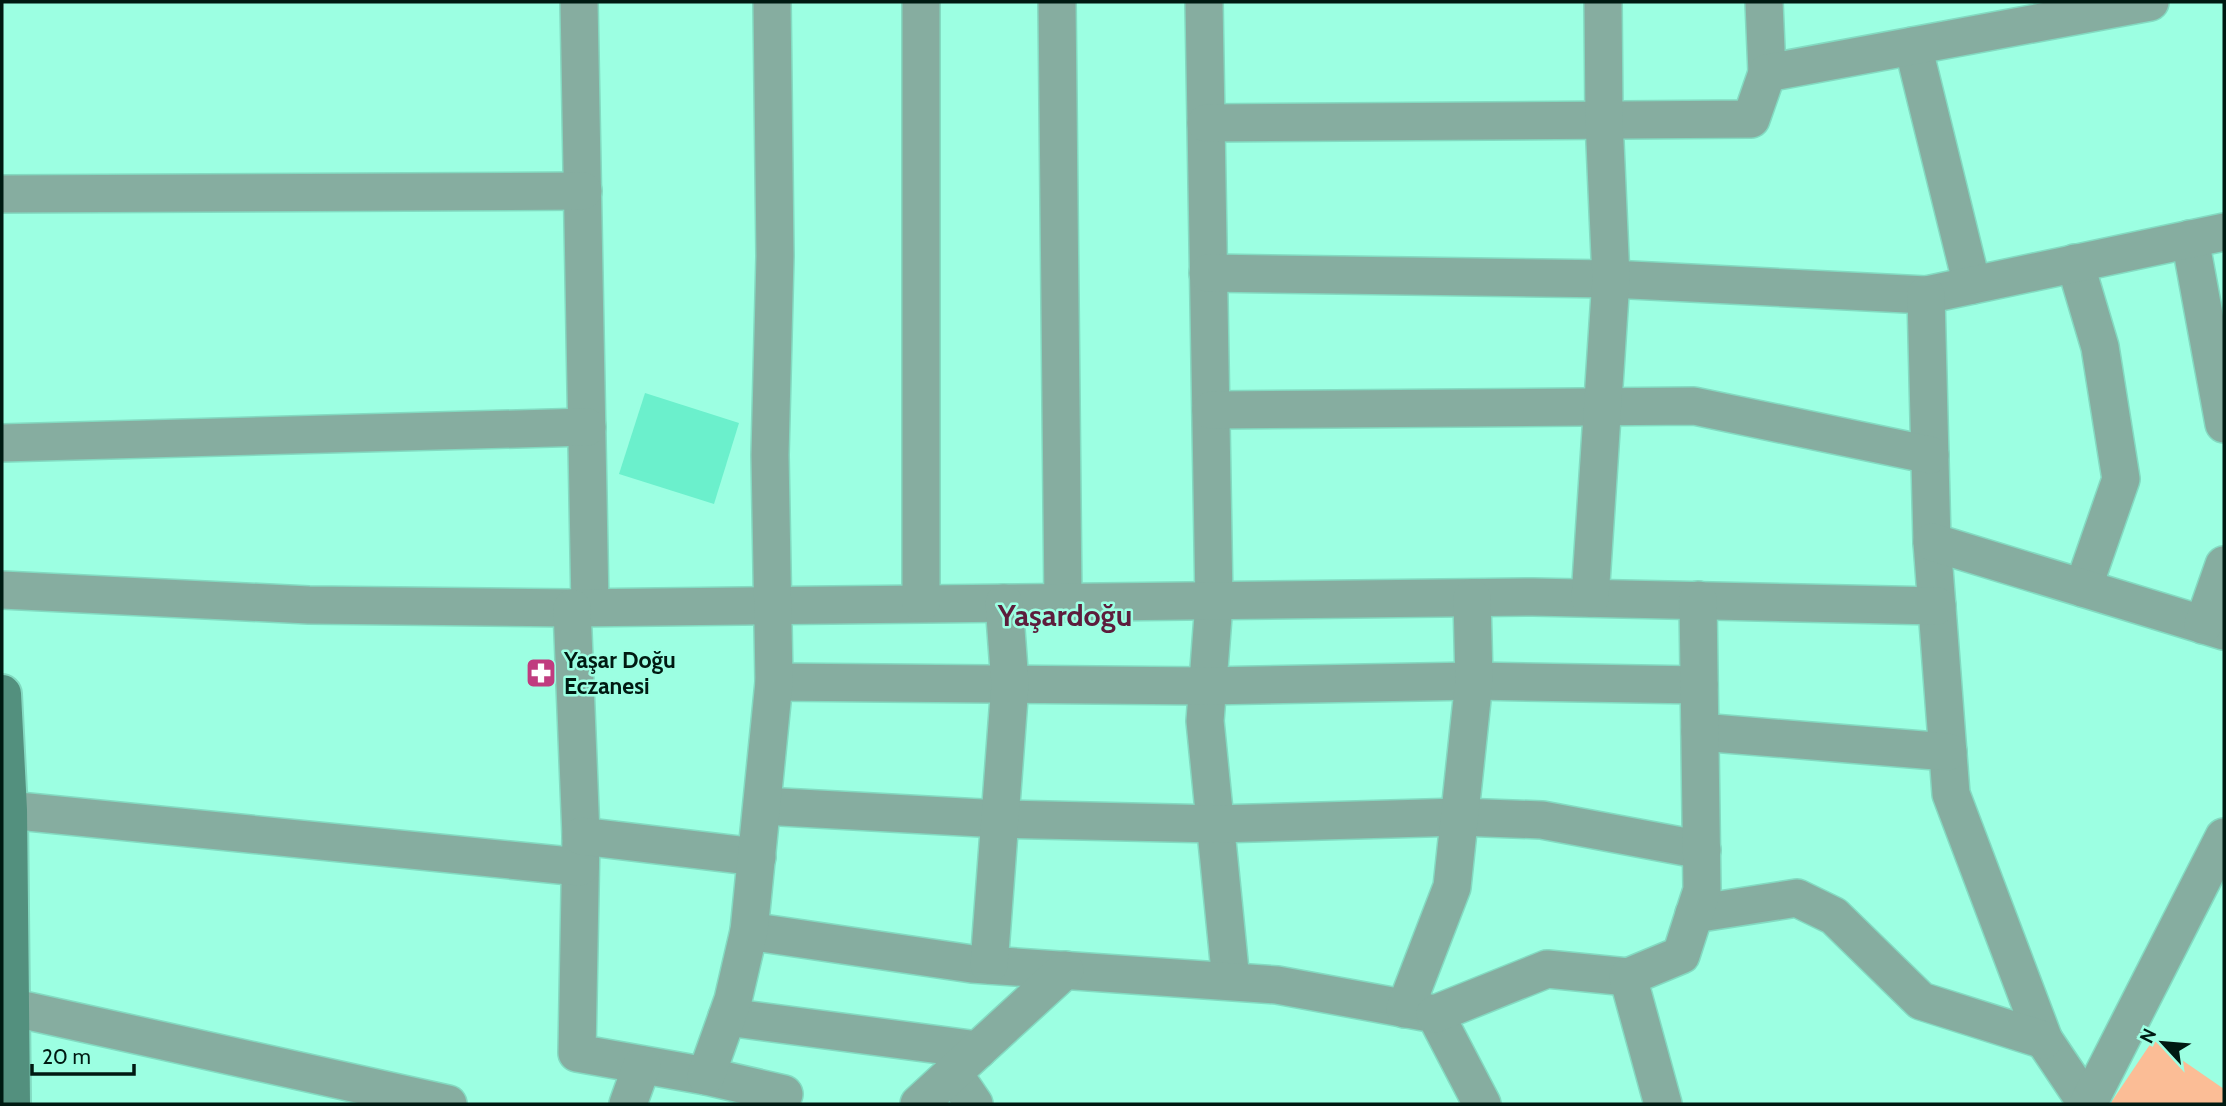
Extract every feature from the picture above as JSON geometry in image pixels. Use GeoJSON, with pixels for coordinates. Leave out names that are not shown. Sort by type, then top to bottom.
{"type":"FeatureCollection","features":[{"type":"Feature","properties":{"kind":"main road"},"geometry":{"type":"LineString","coordinates":[[2,694],[8,810],[6,926],[11,1104]]}},
{"type":"Feature","properties":{"kind":"street"},"geometry":{"type":"LineString","coordinates":[[579,2],[587,427],[581,607],[577,1054],[706,1076],[784,1094],[778,1104]]}},
{"type":"Feature","properties":{"kind":"street"},"geometry":{"type":"LineString","coordinates":[[706,1076],[727,1017],[748,931],[774,682],[770,455],[775,256],[772,2]]}},
{"type":"Feature","properties":{"kind":"street"},"geometry":{"type":"LineString","coordinates":[[921,2],[921,603]]}},
{"type":"Feature","properties":{"kind":"street"},"geometry":{"type":"LineString","coordinates":[[1057,2],[1063,603]]}},
{"type":"Feature","properties":{"kind":"street"},"geometry":{"type":"LineString","coordinates":[[1204,2],[1214,603],[1205,721],[1231,981]]}},
{"type":"Feature","properties":{"kind":"street"},"geometry":{"type":"LineString","coordinates":[[1590,598],[1611,279],[1604,120],[1603,2]]}},
{"type":"Feature","properties":{"kind":"street"},"geometry":{"type":"LineString","coordinates":[[1206,123],[1751,119],[1767,73],[1764,2]]}},
{"type":"Feature","properties":{"kind":"street"},"geometry":{"type":"LineString","coordinates":[[1767,73],[2150,2]]}},
{"type":"Feature","properties":{"kind":"street"},"geometry":{"type":"LineString","coordinates":[[1913,46],[1972,285]]}},
{"type":"Feature","properties":{"kind":"street"},"geometry":{"type":"LineString","coordinates":[[2,194],[583,191]]}},
{"type":"Feature","properties":{"kind":"street"},"geometry":{"type":"LineString","coordinates":[[1208,273],[1611,279],[1926,295],[2207,236],[2224,424]]}},
{"type":"Feature","properties":{"kind":"street"},"geometry":{"type":"LineString","coordinates":[[2075,263],[2100,347],[2121,480],[2083,588]]}},
{"type":"Feature","properties":{"kind":"street"},"geometry":{"type":"LineString","coordinates":[[1926,295],[1932,542],[1951,794],[2044,1040],[2087,1104],[2224,837]]}},
{"type":"Feature","properties":{"kind":"street"},"geometry":{"type":"LineString","coordinates":[[1211,410],[1694,406],[1930,455]]}},
{"type":"Feature","properties":{"kind":"street"},"geometry":{"type":"LineString","coordinates":[[2,443],[587,427]]}},
{"type":"Feature","properties":{"kind":"street"},"geometry":{"type":"LineString","coordinates":[[1932,542],[2213,628],[2224,565]]}},
{"type":"Feature","properties":{"kind":"street"},"geometry":{"type":"LineString","coordinates":[[2,590],[309,604],[581,607],[773,603],[1214,603],[1472,598],[1937,606]]}},
{"type":"Feature","properties":{"kind":"street"},"geometry":{"type":"LineString","coordinates":[[1472,598],[1474,681],[1452,887],[1420,1012],[1482,1104]]}},
{"type":"Feature","properties":{"kind":"street"},"geometry":{"type":"LineString","coordinates":[[748,931],[989,965],[1276,985],[1420,1012],[1547,969],[1628,977],[1681,955],[1702,890],[1698,600]]}},
{"type":"Feature","properties":{"kind":"street"},"geometry":{"type":"LineString","coordinates":[[989,965],[1010,684],[1004,603]]}},
{"type":"Feature","properties":{"kind":"street"},"geometry":{"type":"LineString","coordinates":[[774,682],[1206,686],[1474,681],[1699,685]]}},
{"type":"Feature","properties":{"kind":"street"},"geometry":{"type":"LineString","coordinates":[[1700,732],[1948,752]]}},
{"type":"Feature","properties":{"kind":"street"},"geometry":{"type":"LineString","coordinates":[[763,806],[1000,819],[1216,824],[1460,817],[1542,820],[1702,850]]}},
{"type":"Feature","properties":{"kind":"street"},"geometry":{"type":"LineString","coordinates":[[8,810],[580,851],[757,857]]}},
{"type":"Feature","properties":{"kind":"street"},"geometry":{"type":"LineString","coordinates":[[1694,914],[1797,898],[1834,916],[1921,1001],[2044,1040]]}},
{"type":"Feature","properties":{"kind":"street"},"geometry":{"type":"LineString","coordinates":[[919,1104],[1065,970]]}},
{"type":"Feature","properties":{"kind":"street"},"geometry":{"type":"LineString","coordinates":[[1628,977],[1662,1104]]}},
{"type":"Feature","properties":{"kind":"street"},"geometry":{"type":"LineString","coordinates":[[10,1007],[448,1104]]}},
{"type":"Feature","properties":{"kind":"street"},"geometry":{"type":"LineString","coordinates":[[727,1017],[966,1061]]}},
{"type":"Feature","properties":{"kind":"street"},"geometry":{"type":"LineString","coordinates":[[966,1061],[974,1104]]}},
{"type":"Feature","properties":{"kind":"street"},"geometry":{"type":"LineString","coordinates":[[628,1104],[642,1065]]}},
{"type":"Feature","properties":{"kind":"shaded area"},"geometry":{"type":"Polygon","coordinates":[[[2153,1040],[2224,1089],[2224,1104],[2110,1104],[2153,1040]]]}},
{"type":"Feature","properties":{"kind":"building"},"geometry":{"type":"Polygon","coordinates":[[[645,393],[739,423],[714,504],[619,474],[645,393]]]}},
{"type":"Feature","properties":{"kind":"place","name":"Yaşar Doğu Eczanesi"},"geometry":{"type":"Point","coordinates":[541,673]}},
{"type":"Feature","properties":{"kind":"district","name":"Yaşardoğu"},"geometry":{"type":"Point","coordinates":[1065,616]}}]}
